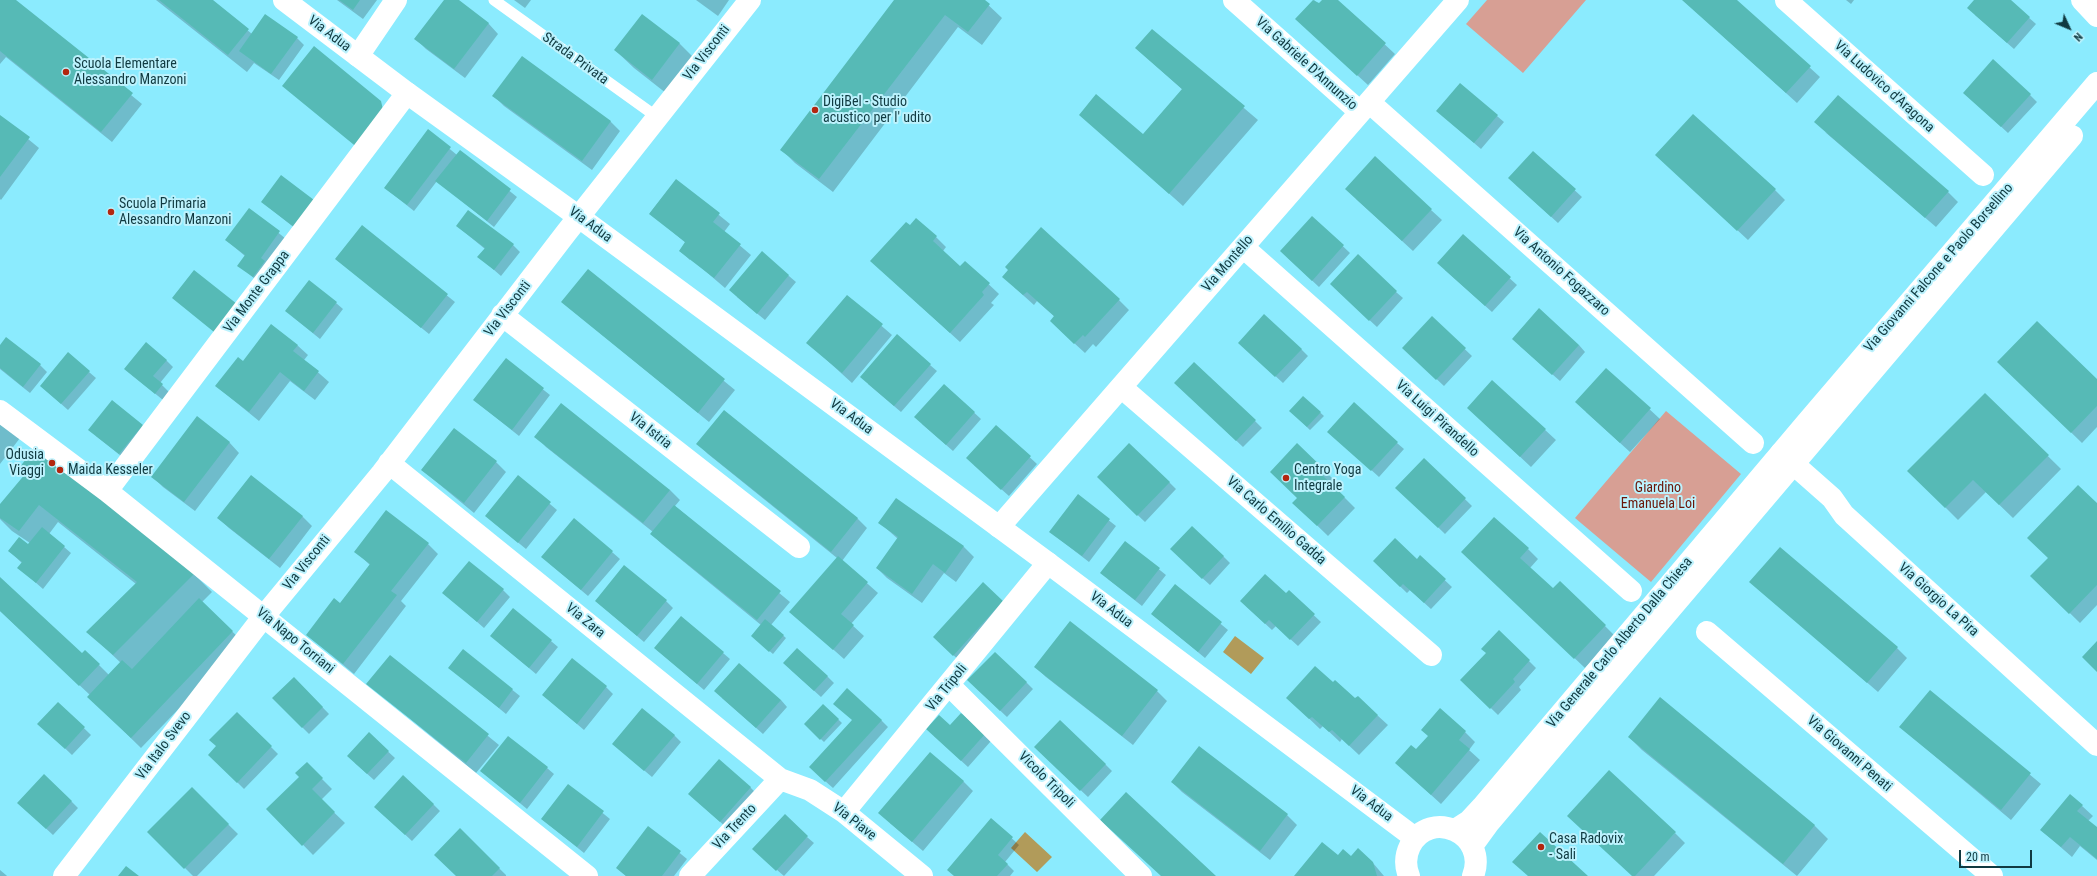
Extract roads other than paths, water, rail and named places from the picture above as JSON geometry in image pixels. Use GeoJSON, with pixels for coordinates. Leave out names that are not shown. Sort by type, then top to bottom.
{"type":"FeatureCollection","features":[{"type":"Feature","properties":{"kind":"street","name":"Via Adua"},"geometry":{"type":"LineString","coordinates":[[284,0],[407,93],[579,216],[1048,563],[1415,838]]}},
{"type":"Feature","properties":{"kind":"street"},"geometry":{"type":"LineString","coordinates":[[358,56],[396,0]]}},
{"type":"Feature","properties":{"kind":"street","name":"Via Visconti"},"geometry":{"type":"LineString","coordinates":[[264,616],[389,463],[579,216],[750,0]]}},
{"type":"Feature","properties":{"kind":"street","name":"Via Gabriele D'Annunzio"},"geometry":{"type":"LineString","coordinates":[[1234,0],[1365,107]]}},
{"type":"Feature","properties":{"kind":"street","name":"Via Montello"},"geometry":{"type":"LineString","coordinates":[[999,527],[1458,0]]}},
{"type":"Feature","properties":{"kind":"street","name":"Via Ludovico d'Aragona"},"geometry":{"type":"LineString","coordinates":[[1786,0],[1983,175]]}},
{"type":"Feature","properties":{"kind":"street","name":"Via Giovanni Falcone e Paolo Borsellino"},"geometry":{"type":"LineString","coordinates":[[1787,458],[2097,83]]}},
{"type":"Feature","properties":{"kind":"street","name":"Via Monte Grappa"},"geometry":{"type":"LineString","coordinates":[[107,491],[407,93]]}},
{"type":"Feature","properties":{"kind":"street","name":"Via Giovanni Falcone e Paolo Borsellino"},"geometry":{"type":"LineString","coordinates":[[1787,458],[2097,106]]}},
{"type":"Feature","properties":{"kind":"street","name":"Via Antonio Fogazzaro"},"geometry":{"type":"LineString","coordinates":[[1365,107],[1753,443]]}},
{"type":"Feature","properties":{"kind":"street","name":"Via Luigi Pirandello"},"geometry":{"type":"LineString","coordinates":[[1243,247],[1631,591]]}},
{"type":"Feature","properties":{"kind":"street","name":"Via Istria"},"geometry":{"type":"LineString","coordinates":[[502,315],[799,547]]}},
{"type":"Feature","properties":{"kind":"street","name":"Via Carlo Emilio Gadda"},"geometry":{"type":"LineString","coordinates":[[1121,387],[1430,655]]}},
{"type":"Feature","properties":{"kind":"street","name":"Via Napo Torriani"},"geometry":{"type":"LineString","coordinates":[[0,411],[107,491],[587,876]]}},
{"type":"Feature","properties":{"kind":"street","name":"Via Giorgio La Pira"},"geometry":{"type":"LineString","coordinates":[[1787,458],[1832,498],[1844,515],[2097,745]]}},
{"type":"Feature","properties":{"kind":"street","name":"Via Generale Carlo Alberto Dalla Chiesa"},"geometry":{"type":"LineString","coordinates":[[1455,830],[1468,821],[1482,807],[1787,458]]}},
{"type":"Feature","properties":{"kind":"street","name":"Via Generale Carlo Alberto Dalla Chiesa"},"geometry":{"type":"LineString","coordinates":[[1472,846],[1488,824],[1787,458]]}},
{"type":"Feature","properties":{"kind":"street","name":"Via Zara"},"geometry":{"type":"LineString","coordinates":[[389,463],[780,779]]}},
{"type":"Feature","properties":{"kind":"street","name":"Via Tripoli"},"geometry":{"type":"LineString","coordinates":[[844,812],[949,686],[1048,563]]}},
{"type":"Feature","properties":{"kind":"street","name":"Via Italo Svevo"},"geometry":{"type":"LineString","coordinates":[[64,876],[264,616]]}},
{"type":"Feature","properties":{"kind":"street","name":"Via Giovanni Penati"},"geometry":{"type":"LineString","coordinates":[[1707,632],[1992,876]]}},
{"type":"Feature","properties":{"kind":"street","name":"Vicolo Tripoli"},"geometry":{"type":"LineString","coordinates":[[949,686],[1142,876]]}},
{"type":"Feature","properties":{"kind":"street","name":"Via Piave"},"geometry":{"type":"LineString","coordinates":[[780,779],[810,790],[844,812],[922,876]]}},
{"type":"Feature","properties":{"kind":"street","name":"Via Trento"},"geometry":{"type":"LineString","coordinates":[[690,876],[780,779]]}},
{"type":"Feature","properties":{"kind":"street"},"geometry":{"type":"LineString","coordinates":[[1409,876],[1406,858],[1409,848],[1415,838],[1422,832],[1436,827],[1455,830],[1465,836],[1472,846],[1476,863],[1473,876]]}},
{"type":"Feature","properties":{"kind":"lane","name":"Strada Privata"},"geometry":{"type":"LineString","coordinates":[[494,0],[657,117]]}},
{"type":"Feature","properties":{"kind":"place","name":"Scuola Elementare Alessandro Manzoni"},"geometry":{"type":"Point","coordinates":[66,72]}},
{"type":"Feature","properties":{"kind":"place","name":"DigiBel - Studio acustico per l' udito"},"geometry":{"type":"Point","coordinates":[815,110]}},
{"type":"Feature","properties":{"kind":"place","name":"Scuola Primaria Alessandro Manzoni"},"geometry":{"type":"Point","coordinates":[111,212]}},
{"type":"Feature","properties":{"kind":"place","name":"Odusia Viaggi"},"geometry":{"type":"Point","coordinates":[52,463]}},
{"type":"Feature","properties":{"kind":"place","name":"Maida Kesseler"},"geometry":{"type":"Point","coordinates":[60,470]}},
{"type":"Feature","properties":{"kind":"place","name":"Centro Yoga Integrale"},"geometry":{"type":"Point","coordinates":[1286,478]}},
{"type":"Feature","properties":{"kind":"place","name":"Casa Radovix - Sali"},"geometry":{"type":"Point","coordinates":[1541,847]}},
{"type":"Feature","properties":{"kind":"park label","name":"Giardino Emanuela Loi"},"geometry":{"type":"Point","coordinates":[1658,496]}}]}
